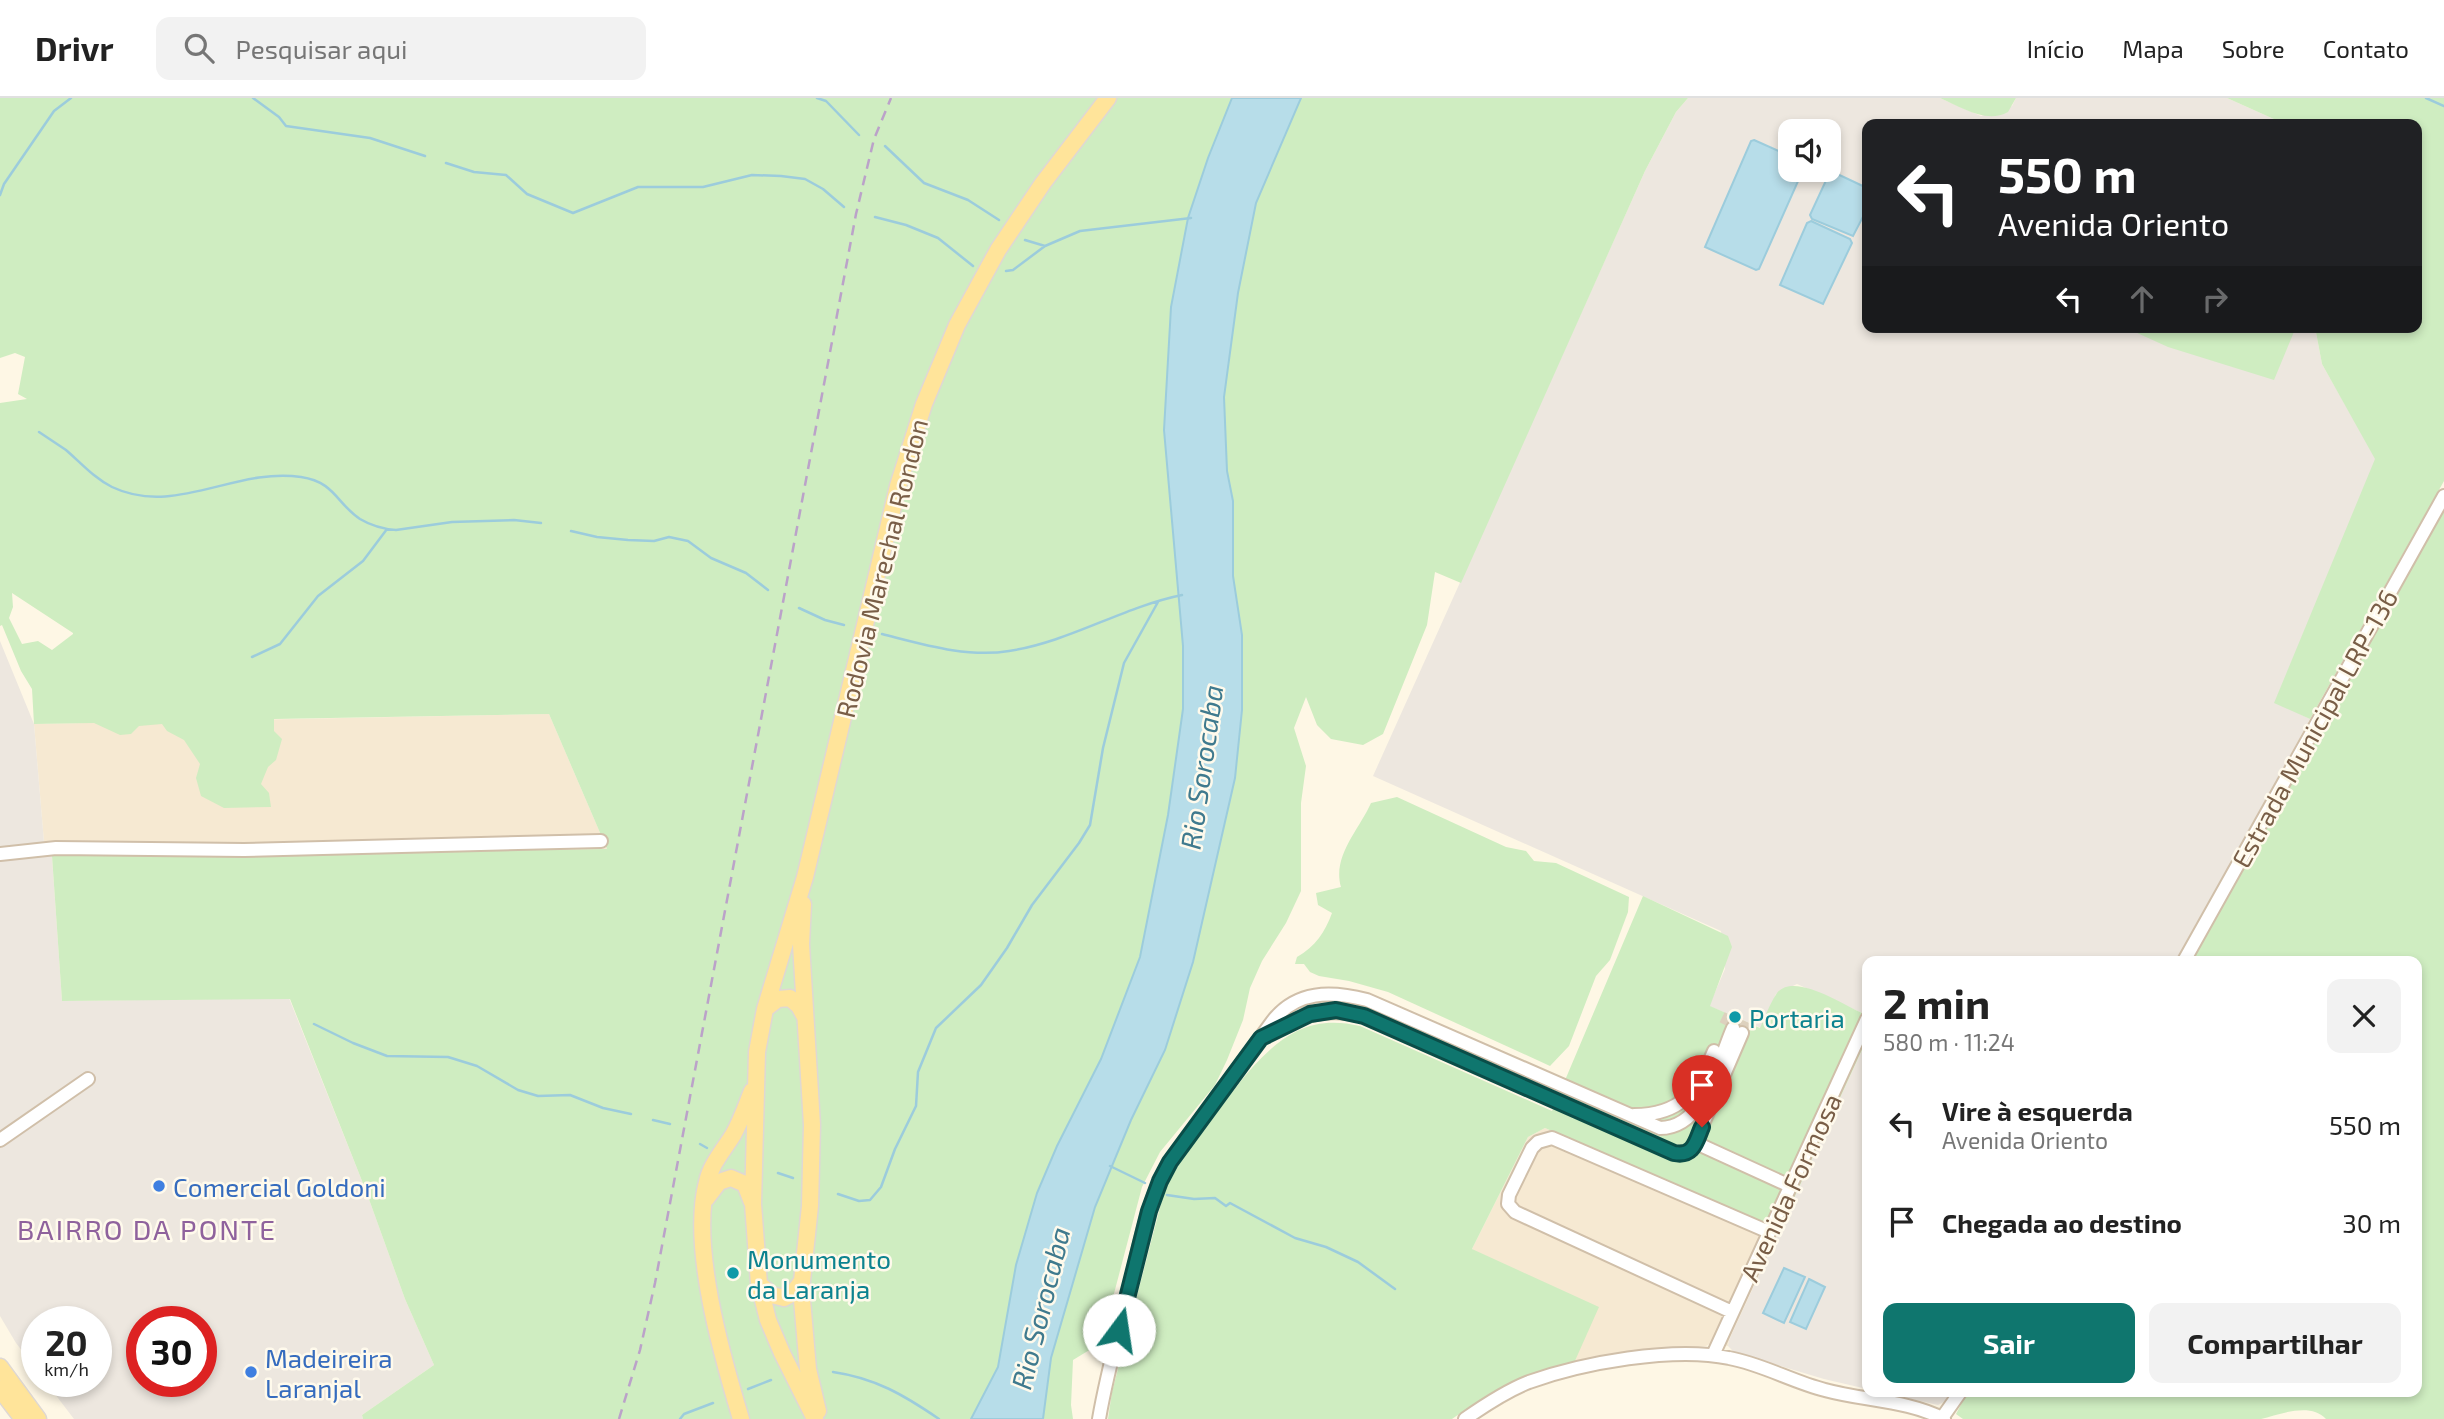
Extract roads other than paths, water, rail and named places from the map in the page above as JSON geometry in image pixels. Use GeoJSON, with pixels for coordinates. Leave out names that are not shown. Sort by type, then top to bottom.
{"type":"FeatureCollection","features":[{"type":"Feature","properties":{"kind":"main road","name":"Rodovia Marechal Rondon"},"geometry":{"type":"LineString","coordinates":[[815,1419],[768,1320],[759,1284],[753,1204],[757,1052],[765,1009],[805,877],[898,486],[934,377],[965,308],[1005,238],[1108,98]]}},
{"type":"Feature","properties":{"kind":"main road","name":"Rodovia Marechal Rondon"},"geometry":{"type":"LineString","coordinates":[[805,877],[801,944],[812,1102],[812,1148],[810,1206],[802,1281],[805,1346],[821,1419]]}},
{"type":"Feature","properties":{"kind":"main road"},"geometry":{"type":"LineString","coordinates":[[765,1009],[778,999],[790,998],[806,1019]]}},
{"type":"Feature","properties":{"kind":"main road"},"geometry":{"type":"LineString","coordinates":[[741,1419],[712,1308],[704,1244],[704,1204],[710,1172],[740,1121],[756,1080]]}},
{"type":"Feature","properties":{"kind":"main road"},"geometry":{"type":"LineString","coordinates":[[704,1204],[719,1182],[731,1178],[745,1184],[753,1204]]}},
{"type":"Feature","properties":{"kind":"main road"},"geometry":{"type":"LineString","coordinates":[[759,1284],[772,1295],[784,1298],[793,1293],[802,1281]]}},
{"type":"Feature","properties":{"kind":"main road"},"geometry":{"type":"LineString","coordinates":[[0,1367],[38,1419]]}},
{"type":"Feature","properties":{"kind":"main road"},"geometry":{"type":"LineString","coordinates":[[0,1389],[23,1419]]}},
{"type":"Feature","properties":{"kind":"street","name":"Estrada Municipal LRP-136"},"geometry":{"type":"LineString","coordinates":[[2187,956],[2444,496]]}},
{"type":"Feature","properties":{"kind":"street"},"geometry":{"type":"LineString","coordinates":[[0,854],[56,848],[272,850],[601,841]]}},
{"type":"Feature","properties":{"kind":"street"},"geometry":{"type":"LineString","coordinates":[[1099,1419],[1156,1189],[1170,1162],[1280,1011],[1288,1005],[1317,995],[1350,996],[1374,1003],[1654,1126],[1689,1126],[1696,1142]]}},
{"type":"Feature","properties":{"kind":"street"},"geometry":{"type":"LineString","coordinates":[[1261,1038],[1310,1014],[1336,1010],[1364,1016],[1671,1151],[1685,1154],[1693,1149],[1696,1142],[1734,1029]]}},
{"type":"Feature","properties":{"kind":"street"},"geometry":{"type":"LineString","coordinates":[[1627,1115],[1646,1115],[1676,1105],[1694,1090],[1734,1029]]}},
{"type":"Feature","properties":{"kind":"street"},"geometry":{"type":"LineString","coordinates":[[1671,1151],[1665,1142],[1665,1136],[1674,1126],[1695,1112],[1734,1029]]}},
{"type":"Feature","properties":{"kind":"street","name":"Avenida Formosa"},"geometry":{"type":"LineString","coordinates":[[1713,1355],[1862,1030]]}},
{"type":"Feature","properties":{"kind":"street"},"geometry":{"type":"LineString","coordinates":[[0,1140],[88,1079]]}},
{"type":"Feature","properties":{"kind":"street"},"geometry":{"type":"LineString","coordinates":[[1694,1090],[1695,1112]]}},
{"type":"Feature","properties":{"kind":"street"},"geometry":{"type":"LineString","coordinates":[[1674,1126],[1676,1105]]}},
{"type":"Feature","properties":{"kind":"street"},"geometry":{"type":"LineString","coordinates":[[1732,1312],[1515,1212],[1508,1204],[1509,1195],[1532,1148],[1538,1142],[1552,1138],[1769,1233]]}},
{"type":"Feature","properties":{"kind":"street"},"geometry":{"type":"LineString","coordinates":[[1696,1142],[1790,1186]]}},
{"type":"Feature","properties":{"kind":"street"},"geometry":{"type":"LineString","coordinates":[[1465,1419],[1503,1394],[1530,1382],[1638,1358],[1674,1354],[1713,1355],[1752,1364],[1825,1390],[1862,1397]]}},
{"type":"Feature","properties":{"kind":"street"},"geometry":{"type":"LineString","coordinates":[[1862,1397],[1915,1407],[1943,1418],[1957,1397]]}},
{"type":"Feature","properties":{"kind":"water","name":"Rio Sorocaba"},"geometry":{"type":"Polygon","coordinates":[[[1232,98],[1301,98],[1256,203],[1238,293],[1224,397],[1227,471],[1233,501],[1233,576],[1242,635],[1242,710],[1235,778],[1193,962],[1165,1050],[1131,1120],[1095,1207],[1051,1358],[1043,1419],[971,1419],[998,1367],[1016,1265],[1037,1193],[1057,1146],[1101,1059],[1140,957],[1168,815],[1183,709],[1183,646],[1164,430],[1171,307],[1188,218],[1232,98]]]}},
{"type":"Feature","properties":{"kind":"water"},"geometry":{"type":"Polygon","coordinates":[[[1751,141],[1778,151],[1778,182],[1798,182],[1759,269],[1756,270],[1705,247],[1751,141]]]}},
{"type":"Feature","properties":{"kind":"water"},"geometry":{"type":"Polygon","coordinates":[[[1841,176],[1862,186],[1862,219],[1853,236],[1812,219],[1810,215],[1825,182],[1841,182],[1841,176]]]}},
{"type":"Feature","properties":{"kind":"water"},"geometry":{"type":"Polygon","coordinates":[[[1811,221],[1850,239],[1852,243],[1823,304],[1780,285],[1807,223],[1811,221]]]}},
{"type":"Feature","properties":{"kind":"water"},"geometry":{"type":"Polygon","coordinates":[[[1784,1268],[1805,1277],[1784,1323],[1763,1313],[1784,1268]]]}},
{"type":"Feature","properties":{"kind":"water"},"geometry":{"type":"Polygon","coordinates":[[[1809,1279],[1825,1287],[1806,1329],[1790,1322],[1809,1279]]]}},
{"type":"Feature","properties":{"kind":"waterway"},"geometry":{"type":"LineString","coordinates":[[0,195],[4,184],[54,111],[71,98]]}},
{"type":"Feature","properties":{"kind":"waterway"},"geometry":{"type":"LineString","coordinates":[[253,98],[279,117],[286,126],[370,138],[425,156]]}},
{"type":"Feature","properties":{"kind":"waterway"},"geometry":{"type":"LineString","coordinates":[[817,98],[826,101],[859,135]]}},
{"type":"Feature","properties":{"kind":"waterway"},"geometry":{"type":"LineString","coordinates":[[2426,98],[2444,106]]}},
{"type":"Feature","properties":{"kind":"waterway"},"geometry":{"type":"LineString","coordinates":[[885,146],[924,183],[968,200],[999,220]]}},
{"type":"Feature","properties":{"kind":"waterway"},"geometry":{"type":"LineString","coordinates":[[446,163],[474,172],[506,175],[527,194],[573,213],[638,187],[703,187],[752,175],[805,179],[823,189],[844,207]]}},
{"type":"Feature","properties":{"kind":"waterway"},"geometry":{"type":"LineString","coordinates":[[875,217],[906,225],[938,238],[973,266]]}},
{"type":"Feature","properties":{"kind":"waterway"},"geometry":{"type":"LineString","coordinates":[[1006,271],[1013,270],[1045,246],[1080,231],[1191,218]]}},
{"type":"Feature","properties":{"kind":"waterway"},"geometry":{"type":"LineString","coordinates":[[1025,240],[1045,246]]}},
{"type":"Feature","properties":{"kind":"waterway"},"geometry":{"type":"LineString","coordinates":[[39,432],[66,450],[105,483],[136,495],[159,497],[252,479],[301,477],[321,483],[360,519],[387,529],[452,522],[514,520],[541,523]]}},
{"type":"Feature","properties":{"kind":"waterway"},"geometry":{"type":"LineString","coordinates":[[252,657],[280,644],[318,596],[363,561],[387,529]]}},
{"type":"Feature","properties":{"kind":"waterway"},"geometry":{"type":"LineString","coordinates":[[571,531],[628,540],[654,541],[669,537],[688,541],[711,558],[746,573],[768,590]]}},
{"type":"Feature","properties":{"kind":"waterway"},"geometry":{"type":"LineString","coordinates":[[882,634],[961,651],[1009,651],[1053,640],[1160,600],[1182,595]]}},
{"type":"Feature","properties":{"kind":"waterway"},"geometry":{"type":"LineString","coordinates":[[838,1194],[859,1201],[870,1200],[881,1187],[895,1149],[916,1106],[918,1072],[936,1028],[981,985],[1032,905],[1090,825],[1103,748],[1124,663],[1158,602]]}},
{"type":"Feature","properties":{"kind":"waterway"},"geometry":{"type":"LineString","coordinates":[[799,608],[844,625]]}},
{"type":"Feature","properties":{"kind":"waterway"},"geometry":{"type":"LineString","coordinates":[[314,1024],[387,1056],[448,1057],[477,1066],[518,1090],[538,1096],[570,1095],[603,1108],[631,1114]]}},
{"type":"Feature","properties":{"kind":"waterway"},"geometry":{"type":"LineString","coordinates":[[653,1120],[670,1124]]}},
{"type":"Feature","properties":{"kind":"waterway"},"geometry":{"type":"LineString","coordinates":[[700,1144],[707,1148]]}},
{"type":"Feature","properties":{"kind":"waterway"},"geometry":{"type":"LineString","coordinates":[[1110,1166],[1145,1183]]}},
{"type":"Feature","properties":{"kind":"waterway"},"geometry":{"type":"LineString","coordinates":[[778,1173],[793,1178]]}},
{"type":"Feature","properties":{"kind":"waterway"},"geometry":{"type":"LineString","coordinates":[[1167,1195],[1194,1199],[1215,1198],[1226,1206],[1230,1203],[1295,1238],[1326,1247],[1358,1262],[1395,1289]]}},
{"type":"Feature","properties":{"kind":"waterway"},"geometry":{"type":"LineString","coordinates":[[833,1372],[862,1378],[889,1389],[939,1419]]}},
{"type":"Feature","properties":{"kind":"waterway"},"geometry":{"type":"LineString","coordinates":[[748,1389],[771,1380]]}},
{"type":"Feature","properties":{"kind":"waterway"},"geometry":{"type":"LineString","coordinates":[[680,1419],[684,1414],[713,1403]]}},
{"type":"Feature","properties":{"kind":"tunnel"},"geometry":{"type":"LineString","coordinates":[[1725,1025],[1730,1015]]}},
{"type":"Feature","properties":{"kind":"tunnel"},"geometry":{"type":"LineString","coordinates":[[1742,1033],[1747,1022]]}},
{"type":"Feature","properties":{"kind":"railway"},"geometry":{"type":"LineString","coordinates":[[619,1419],[640,1350],[655,1283],[856,214],[874,139],[891,98]]}},
{"type":"Feature","properties":{"kind":"place","name":"Portaria"},"geometry":{"type":"Point","coordinates":[1735,1017]}},
{"type":"Feature","properties":{"kind":"place","name":"Comercial Goldoni"},"geometry":{"type":"Point","coordinates":[159,1186]}},
{"type":"Feature","properties":{"kind":"place","name":"Monumento da Laranja"},"geometry":{"type":"Point","coordinates":[733,1273]}},
{"type":"Feature","properties":{"kind":"place","name":"Madeireira Laranjal"},"geometry":{"type":"Point","coordinates":[251,1372]}},
{"type":"Feature","properties":{"kind":"district","name":"BAIRRO DA PONTE"},"geometry":{"type":"Point","coordinates":[147,1229]}}]}
